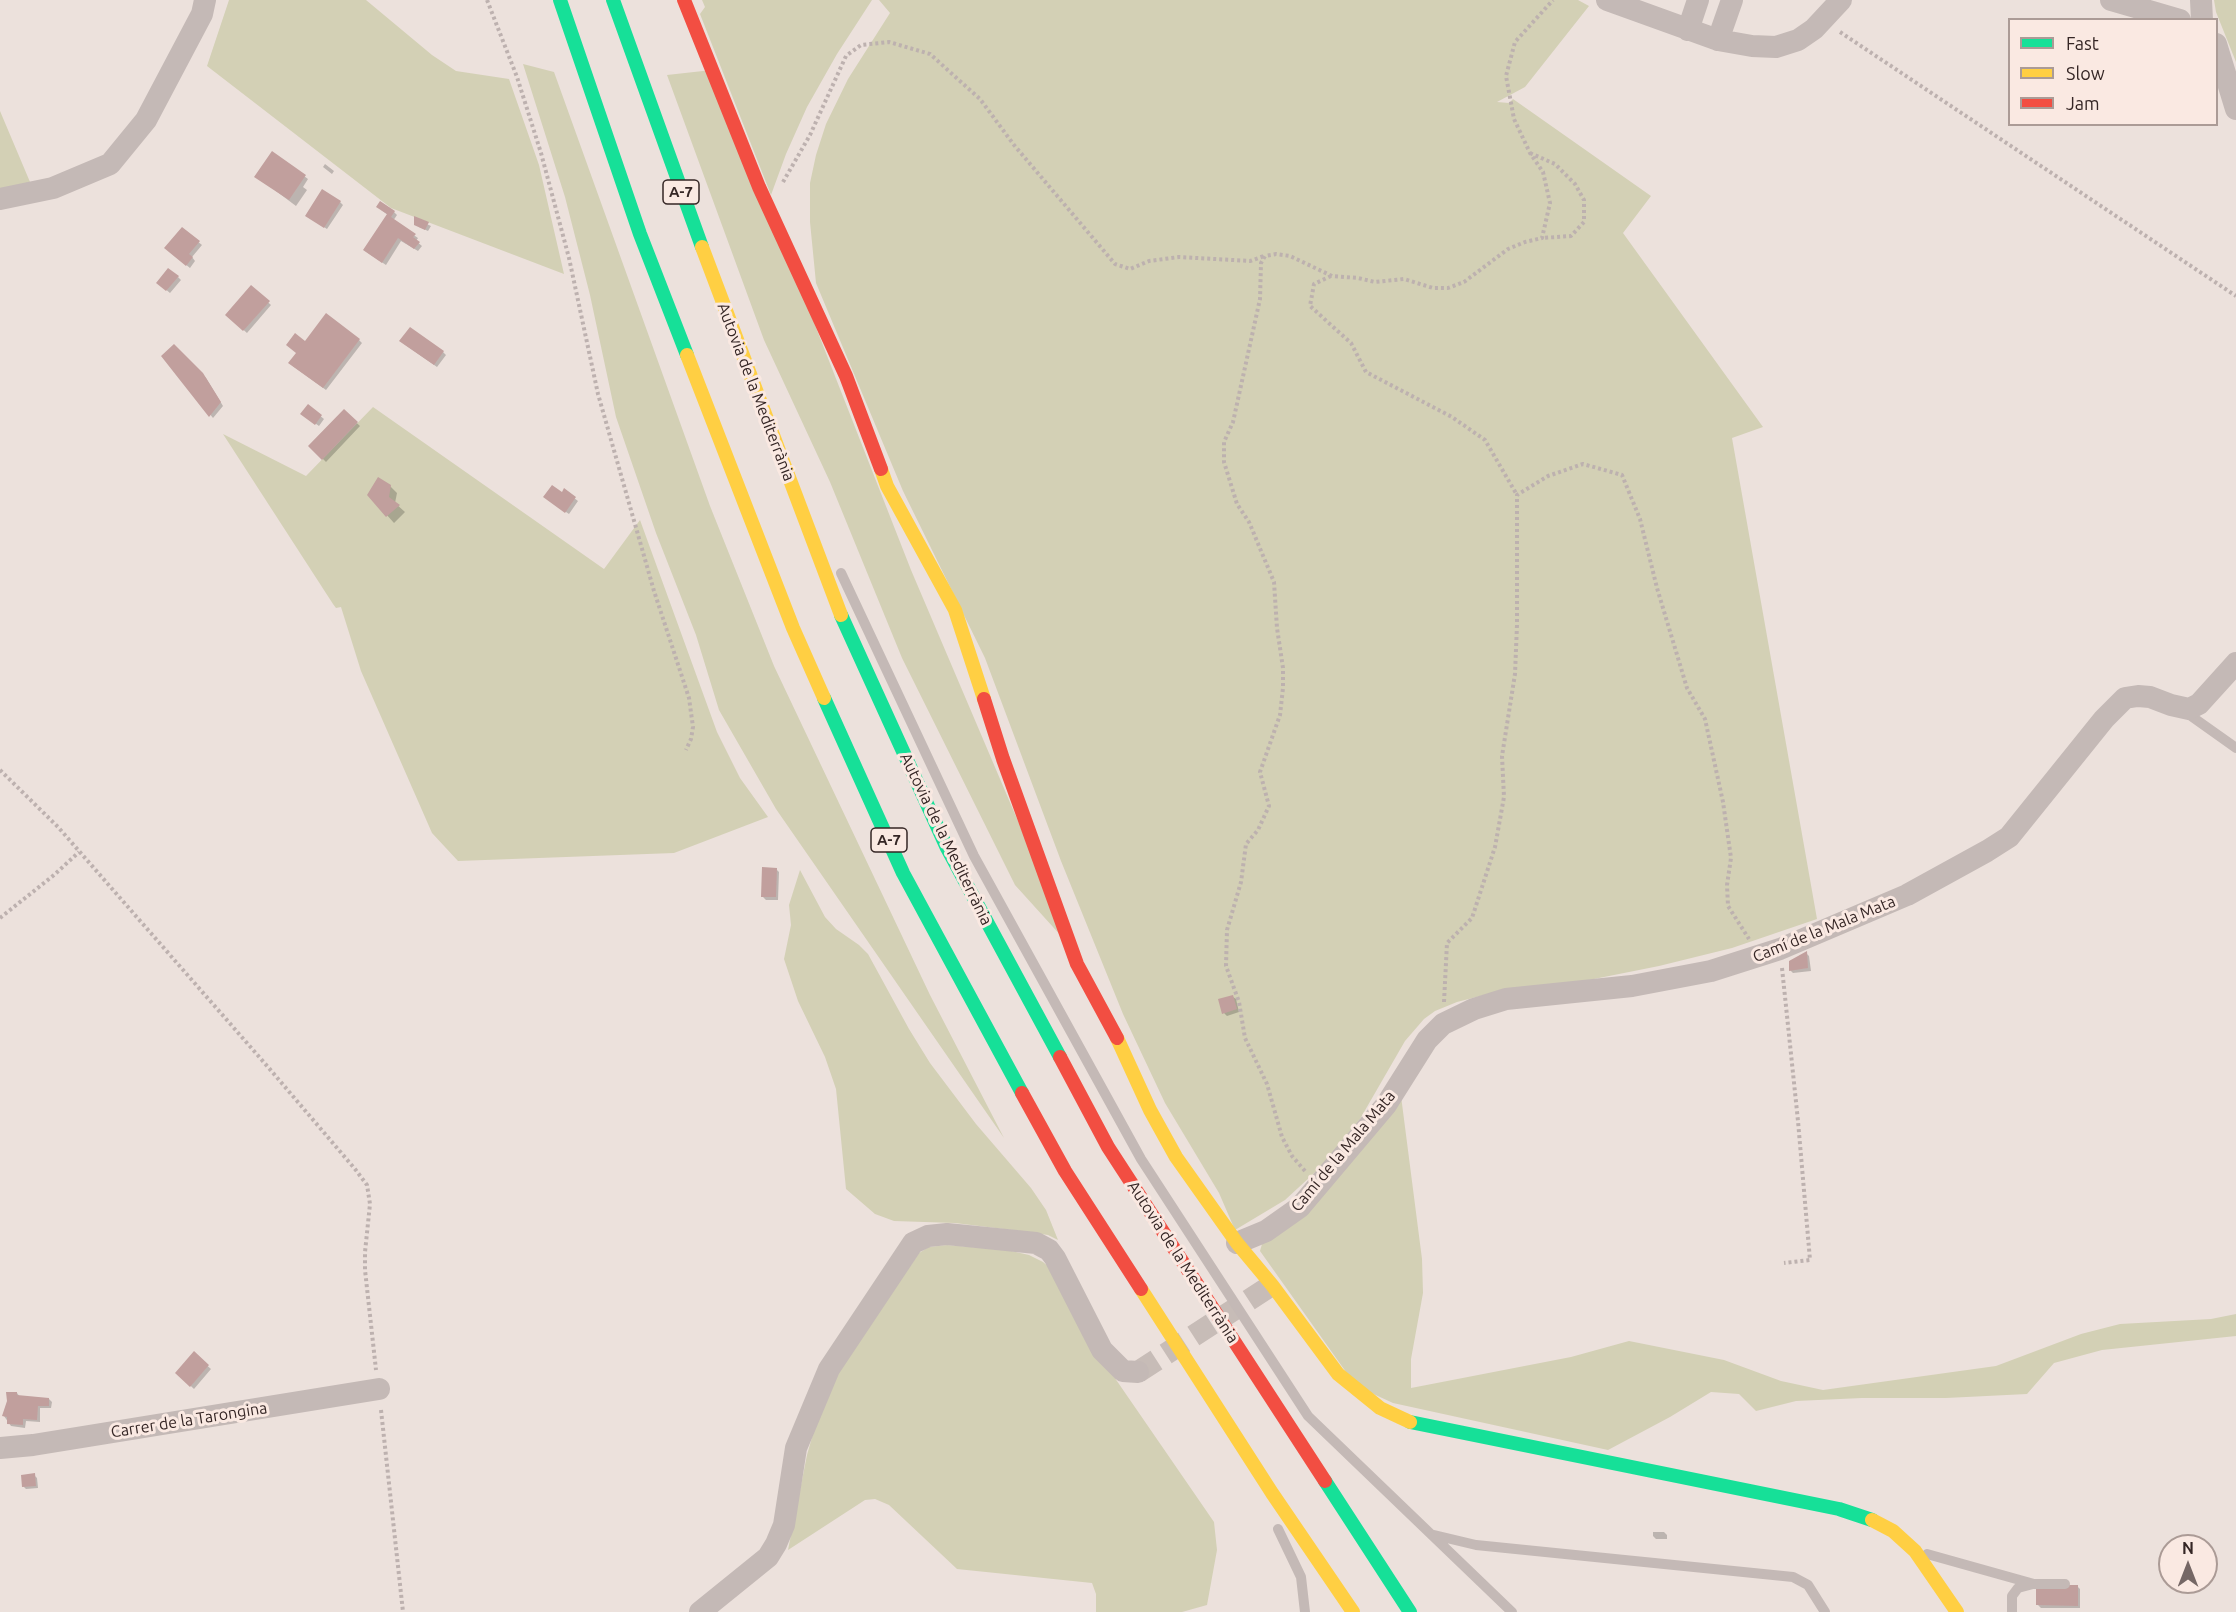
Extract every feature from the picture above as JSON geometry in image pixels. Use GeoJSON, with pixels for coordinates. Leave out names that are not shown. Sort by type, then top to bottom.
{"type":"FeatureCollection","features":[{"type":"Feature","properties":{"kind":"main road","name":"A-7"},"geometry":{"type":"LineString","coordinates":[[560,0],[640,234],[793,628],[898,862],[1065,1171],[1272,1492],[1353,1612]]}},
{"type":"Feature","properties":{"kind":"main road","name":"Autovia de la Mediterrània"},"geometry":{"type":"LineString","coordinates":[[614,0],[752,382],[835,602],[947,848],[1108,1147],[1410,1612]]}},
{"type":"Feature","properties":{"kind":"main road"},"geometry":{"type":"LineString","coordinates":[[684,0],[767,205],[846,376],[887,486],[955,610],[1003,759],[1077,964],[1176,1157],[1237,1243],[1272,1285],[1338,1374],[1380,1408],[1410,1422],[1839,1509],[1866,1517],[1893,1531],[1915,1551],[1957,1612]]}},
{"type":"Feature","properties":{"kind":"street"},"geometry":{"type":"LineString","coordinates":[[0,199],[53,188],[110,164],[146,120],[201,14],[205,0]]}},
{"type":"Feature","properties":{"kind":"street"},"geometry":{"type":"LineString","coordinates":[[1607,0],[1718,40],[1752,46],[1776,47],[1798,40],[1814,28],[1840,0]]}},
{"type":"Feature","properties":{"kind":"street"},"geometry":{"type":"LineString","coordinates":[[1688,30],[1698,0]]}},
{"type":"Feature","properties":{"kind":"street"},"geometry":{"type":"LineString","coordinates":[[1718,40],[1732,0]]}},
{"type":"Feature","properties":{"kind":"street"},"geometry":{"type":"LineString","coordinates":[[2111,0],[2173,18]]}},
{"type":"Feature","properties":{"kind":"street"},"geometry":{"type":"LineString","coordinates":[[2201,0],[2202,18]]}},
{"type":"Feature","properties":{"kind":"street"},"geometry":{"type":"LineString","coordinates":[[2218,47],[2236,109]]}},
{"type":"Feature","properties":{"kind":"street"},"geometry":{"type":"LineString","coordinates":[[2180,707],[2189,709],[2199,704],[2236,663]]}},
{"type":"Feature","properties":{"kind":"street","name":"Camí de la Mala Mata"},"geometry":{"type":"LineString","coordinates":[[1237,1243],[1266,1231],[1300,1207],[1386,1106],[1427,1040],[1443,1024],[1474,1009],[1506,999],[1632,986],[1711,971],[1771,953],[1907,895],[2009,837],[2104,719],[2125,698],[2150,697],[2180,707]]}},
{"type":"Feature","properties":{"kind":"street"},"geometry":{"type":"LineString","coordinates":[[700,1612],[768,1557],[776,1544],[784,1525],[796,1448],[829,1369],[913,1243],[928,1236],[947,1234],[1036,1243],[1048,1250],[1055,1258],[1102,1350],[1123,1371],[1138,1372]]}},
{"type":"Feature","properties":{"kind":"street","name":"Carrer de la Tarongina"},"geometry":{"type":"LineString","coordinates":[[0,1448],[33,1445],[379,1389]]}},
{"type":"Feature","properties":{"kind":"lane"},"geometry":{"type":"LineString","coordinates":[[752,382],[825,539]]}},
{"type":"Feature","properties":{"kind":"lane"},"geometry":{"type":"LineString","coordinates":[[834,560],[974,856],[1141,1159],[1308,1416],[1512,1612]]}},
{"type":"Feature","properties":{"kind":"lane"},"geometry":{"type":"LineString","coordinates":[[2180,707],[2236,748]]}},
{"type":"Feature","properties":{"kind":"lane"},"geometry":{"type":"LineString","coordinates":[[1147,1299],[1252,1483]]}},
{"type":"Feature","properties":{"kind":"lane"},"geometry":{"type":"LineString","coordinates":[[1275,1524],[1300,1577],[1305,1612]]}},
{"type":"Feature","properties":{"kind":"lane"},"geometry":{"type":"LineString","coordinates":[[1431,1534],[1476,1545],[1792,1577],[1808,1585],[1825,1612]]}},
{"type":"Feature","properties":{"kind":"lane"},"geometry":{"type":"LineString","coordinates":[[1915,1551],[2034,1584]]}},
{"type":"Feature","properties":{"kind":"lane"},"geometry":{"type":"LineString","coordinates":[[2012,1612],[2012,1596],[2018,1588],[2034,1584],[2065,1584]]}},
{"type":"Feature","properties":{"kind":"path"},"geometry":{"type":"LineString","coordinates":[[487,0],[517,77],[541,153],[569,258],[598,394],[654,591],[689,698],[693,727],[686,750]]}},
{"type":"Feature","properties":{"kind":"path"},"geometry":{"type":"LineString","coordinates":[[1542,238],[1550,203],[1543,172],[1530,153],[1514,119],[1506,76],[1515,42],[1553,0]]}},
{"type":"Feature","properties":{"kind":"path"},"geometry":{"type":"LineString","coordinates":[[1822,20],[2236,296]]}},
{"type":"Feature","properties":{"kind":"path"},"geometry":{"type":"LineString","coordinates":[[767,205],[810,135],[846,56],[861,45],[889,42],[930,54],[980,99],[1014,145],[1115,264],[1130,269],[1149,261],[1179,257],[1250,261],[1276,254],[1290,256],[1332,276],[1375,282],[1404,279],[1433,288],[1448,288],[1464,282],[1508,249],[1542,238],[1570,237],[1584,222],[1584,200],[1575,184],[1555,164],[1530,153]]}},
{"type":"Feature","properties":{"kind":"path"},"geometry":{"type":"LineString","coordinates":[[1265,256],[1261,263],[1260,299],[1233,422],[1224,442],[1224,462],[1237,504],[1249,522],[1274,582],[1283,688],[1280,715],[1260,772],[1269,806],[1258,830],[1246,844],[1241,882],[1227,930],[1226,966],[1239,1002],[1245,1038],[1267,1084],[1282,1137],[1292,1156],[1320,1183]]}},
{"type":"Feature","properties":{"kind":"path"},"geometry":{"type":"LineString","coordinates":[[1332,276],[1314,284],[1310,306],[1351,343],[1366,372],[1452,417],[1485,441],[1517,495],[1515,674],[1502,756],[1503,797],[1495,847],[1472,918],[1447,943],[1443,1024]]}},
{"type":"Feature","properties":{"kind":"path"},"geometry":{"type":"LineString","coordinates":[[1517,495],[1548,476],[1583,464],[1622,475],[1640,519],[1657,588],[1687,687],[1705,719],[1723,802],[1731,858],[1727,885],[1728,906],[1771,953],[1798,1121],[1810,1260],[1784,1263]]}},
{"type":"Feature","properties":{"kind":"path"},"geometry":{"type":"LineString","coordinates":[[0,770],[41,808],[268,1067],[367,1185],[370,1204],[365,1270],[403,1612]]}},
{"type":"Feature","properties":{"kind":"path"},"geometry":{"type":"LineString","coordinates":[[0,918],[79,852]]}},
{"type":"Feature","properties":{"kind":"shaded area"},"geometry":{"type":"Polygon","coordinates":[[[229,0],[366,0],[432,55],[456,71],[509,79],[539,165],[564,274],[391,208],[207,66],[229,0]]]}},
{"type":"Feature","properties":{"kind":"shaded area"},"geometry":{"type":"Polygon","coordinates":[[[702,0],[872,0],[837,54],[807,107],[771,195],[700,14],[705,7],[702,0]]]}},
{"type":"Feature","properties":{"kind":"shaded area"},"geometry":{"type":"Polygon","coordinates":[[[879,0],[1578,0],[1589,6],[1525,87],[1497,102],[1509,103],[1513,99],[1651,196],[1623,233],[1763,427],[1732,438],[1817,919],[1732,948],[1659,966],[1579,982],[1500,991],[1457,1002],[1435,1011],[1424,1019],[1405,1041],[1360,1119],[1323,1165],[1285,1200],[1235,1230],[1219,1193],[1165,1103],[1123,1014],[1061,861],[985,658],[903,491],[816,283],[810,222],[810,183],[816,155],[826,124],[848,79],[890,13],[879,0]]]}},
{"type":"Feature","properties":{"kind":"shaded area"},"geometry":{"type":"Polygon","coordinates":[[[2214,0],[2236,0],[2236,62],[2216,12],[2214,0]]]}},
{"type":"Feature","properties":{"kind":"shaded area"},"geometry":{"type":"Polygon","coordinates":[[[523,64],[554,72],[710,506],[774,666],[930,995],[1004,1138],[776,809],[719,710],[696,635],[656,533],[616,417],[590,295],[565,197],[523,64]]]}},
{"type":"Feature","properties":{"kind":"shaded area"},"geometry":{"type":"Polygon","coordinates":[[[712,70],[775,223],[911,570],[1072,948],[1015,885],[902,658],[830,482],[764,340],[667,75],[712,70]]]}},
{"type":"Feature","properties":{"kind":"shaded area"},"geometry":{"type":"Polygon","coordinates":[[[0,111],[30,182],[0,191],[0,111]]]}},
{"type":"Feature","properties":{"kind":"shaded area"},"geometry":{"type":"Polygon","coordinates":[[[373,407],[604,569],[640,520],[717,732],[740,778],[768,817],[674,853],[458,861],[432,833],[361,671],[341,607],[336,608],[333,604],[223,434],[306,476],[373,407]]]}},
{"type":"Feature","properties":{"kind":"shaded area"},"geometry":{"type":"Polygon","coordinates":[[[800,870],[825,917],[836,929],[868,954],[930,1063],[976,1124],[1031,1188],[1046,1210],[1058,1240],[1048,1235],[955,1223],[894,1221],[875,1214],[846,1189],[836,1089],[825,1057],[798,1001],[784,959],[791,925],[789,905],[800,870]]]}},
{"type":"Feature","properties":{"kind":"shaded area"},"geometry":{"type":"Polygon","coordinates":[[[1401,1096],[1422,1259],[1423,1293],[1411,1359],[1411,1388],[1571,1357],[1629,1341],[1724,1360],[1781,1381],[1823,1390],[1996,1366],[2081,1334],[2120,1324],[2211,1319],[2236,1314],[2236,1336],[2102,1350],[2054,1363],[2027,1394],[1796,1401],[1756,1411],[1739,1394],[1711,1392],[1608,1450],[1393,1403],[1356,1386],[1260,1251],[1264,1237],[1401,1096]]]}},
{"type":"Feature","properties":{"kind":"shaded area"},"geometry":{"type":"Polygon","coordinates":[[[947,1245],[1007,1250],[1029,1255],[1043,1262],[1055,1272],[1108,1368],[1214,1522],[1217,1550],[1207,1605],[1182,1612],[1096,1612],[1096,1594],[1092,1583],[957,1569],[889,1505],[875,1499],[865,1500],[788,1550],[807,1455],[816,1423],[841,1366],[919,1253],[929,1247],[947,1245]]]}},
{"type":"Feature","properties":{"kind":"building"},"geometry":{"type":"Polygon","coordinates":[[[272,151],[306,175],[289,200],[254,177],[272,151]]]}},
{"type":"Feature","properties":{"kind":"building"},"geometry":{"type":"Polygon","coordinates":[[[322,189],[341,201],[324,228],[305,216],[322,189]]]}},
{"type":"Feature","properties":{"kind":"building"},"geometry":{"type":"Polygon","coordinates":[[[380,201],[395,211],[391,217],[416,234],[413,237],[420,242],[414,249],[398,238],[382,263],[363,250],[387,214],[376,207],[380,201]]]}},
{"type":"Feature","properties":{"kind":"building"},"geometry":{"type":"Polygon","coordinates":[[[414,216],[429,222],[425,230],[414,225],[414,216]]]}},
{"type":"Feature","properties":{"kind":"building"},"geometry":{"type":"Polygon","coordinates":[[[182,227],[200,241],[189,254],[193,257],[186,266],[164,248],[182,227]]]}},
{"type":"Feature","properties":{"kind":"building"},"geometry":{"type":"Polygon","coordinates":[[[168,268],[179,276],[166,291],[156,283],[168,268]]]}},
{"type":"Feature","properties":{"kind":"building"},"geometry":{"type":"Polygon","coordinates":[[[251,285],[270,301],[243,331],[225,315],[251,285]]]}},
{"type":"Feature","properties":{"kind":"building"},"geometry":{"type":"Polygon","coordinates":[[[326,313],[360,339],[323,388],[288,363],[296,353],[286,345],[295,333],[305,341],[326,313]]]}},
{"type":"Feature","properties":{"kind":"building"},"geometry":{"type":"Polygon","coordinates":[[[410,327],[444,351],[434,365],[399,341],[410,327]]]}},
{"type":"Feature","properties":{"kind":"building"},"geometry":{"type":"Polygon","coordinates":[[[174,344],[203,373],[221,402],[209,417],[161,356],[174,344]]]}},
{"type":"Feature","properties":{"kind":"building"},"geometry":{"type":"Polygon","coordinates":[[[308,404],[322,415],[315,425],[300,414],[308,404]]]}},
{"type":"Feature","properties":{"kind":"building"},"geometry":{"type":"Polygon","coordinates":[[[344,409],[358,422],[322,460],[308,446],[344,409]]]}},
{"type":"Feature","properties":{"kind":"building"},"geometry":{"type":"Polygon","coordinates":[[[378,477],[391,485],[389,497],[400,505],[386,517],[367,495],[378,477]]]}},
{"type":"Feature","properties":{"kind":"building"},"geometry":{"type":"Polygon","coordinates":[[[552,485],[562,492],[564,488],[576,497],[565,513],[543,497],[552,485]]]}},
{"type":"Feature","properties":{"kind":"building"},"geometry":{"type":"Polygon","coordinates":[[[762,867],[777,868],[776,897],[761,897],[762,867]]]}},
{"type":"Feature","properties":{"kind":"building"},"geometry":{"type":"Polygon","coordinates":[[[1807,951],[1808,968],[1789,971],[1789,961],[1807,951]]]}},
{"type":"Feature","properties":{"kind":"building"},"geometry":{"type":"Polygon","coordinates":[[[1233,995],[1237,1009],[1222,1014],[1218,999],[1233,995]]]}},
{"type":"Feature","properties":{"kind":"building"},"geometry":{"type":"Polygon","coordinates":[[[194,1351],[209,1365],[190,1387],[175,1373],[194,1351]]]}},
{"type":"Feature","properties":{"kind":"building"},"geometry":{"type":"Polygon","coordinates":[[[6,1392],[49,1398],[49,1406],[38,1406],[37,1420],[23,1419],[23,1425],[7,1424],[7,1417],[2,1416],[7,1401],[6,1392]]]}},
{"type":"Feature","properties":{"kind":"building"},"geometry":{"type":"Polygon","coordinates":[[[35,1473],[36,1486],[22,1487],[21,1475],[35,1473]]]}},
{"type":"Feature","properties":{"kind":"building"},"geometry":{"type":"Polygon","coordinates":[[[2036,1585],[2078,1585],[2078,1606],[2036,1605],[2036,1585]]]}},
{"type":"Feature","properties":{"kind":"tunnel"},"geometry":{"type":"LineString","coordinates":[[1138,1372],[1272,1285]]}},
{"type":"Feature","properties":{"kind":"traffic: fast"},"geometry":{"type":"LineString","coordinates":[[560,0],[640,234],[687,355]]}},
{"type":"Feature","properties":{"kind":"traffic: fast"},"geometry":{"type":"LineString","coordinates":[[613,0],[702,247]]}},
{"type":"Feature","properties":{"kind":"traffic: fast"},"geometry":{"type":"LineString","coordinates":[[841,615],[947,848],[1060,1057]]}},
{"type":"Feature","properties":{"kind":"traffic: fast"},"geometry":{"type":"LineString","coordinates":[[824,698],[903,873],[1022,1093]]}},
{"type":"Feature","properties":{"kind":"traffic: fast"},"geometry":{"type":"LineString","coordinates":[[1410,1422],[1839,1509],[1872,1520]]}},
{"type":"Feature","properties":{"kind":"traffic: fast"},"geometry":{"type":"LineString","coordinates":[[1325,1481],[1410,1612]]}},
{"type":"Feature","properties":{"kind":"traffic: slow"},"geometry":{"type":"LineString","coordinates":[[702,247],[841,615]]}},
{"type":"Feature","properties":{"kind":"traffic: slow"},"geometry":{"type":"LineString","coordinates":[[687,355],[793,628],[824,698]]}},
{"type":"Feature","properties":{"kind":"traffic: slow"},"geometry":{"type":"LineString","coordinates":[[881,469],[887,486],[955,610],[984,699]]}},
{"type":"Feature","properties":{"kind":"traffic: slow"},"geometry":{"type":"LineString","coordinates":[[1117,1038],[1150,1110],[1176,1157],[1237,1243],[1272,1285],[1338,1374],[1380,1408],[1410,1422]]}},
{"type":"Feature","properties":{"kind":"traffic: slow"},"geometry":{"type":"LineString","coordinates":[[1141,1289],[1272,1493],[1353,1612]]}},
{"type":"Feature","properties":{"kind":"traffic: slow"},"geometry":{"type":"LineString","coordinates":[[1872,1520],[1893,1531],[1915,1551],[1957,1612]]}},
{"type":"Feature","properties":{"kind":"traffic: jam"},"geometry":{"type":"LineString","coordinates":[[684,0],[759,187],[846,376],[881,469]]}},
{"type":"Feature","properties":{"kind":"traffic: jam"},"geometry":{"type":"LineString","coordinates":[[984,699],[1003,759],[1077,964],[1117,1038]]}},
{"type":"Feature","properties":{"kind":"traffic: jam"},"geometry":{"type":"LineString","coordinates":[[1060,1057],[1108,1147],[1325,1481]]}},
{"type":"Feature","properties":{"kind":"traffic: jam"},"geometry":{"type":"LineString","coordinates":[[1022,1093],[1065,1171],[1141,1289]]}}]}
